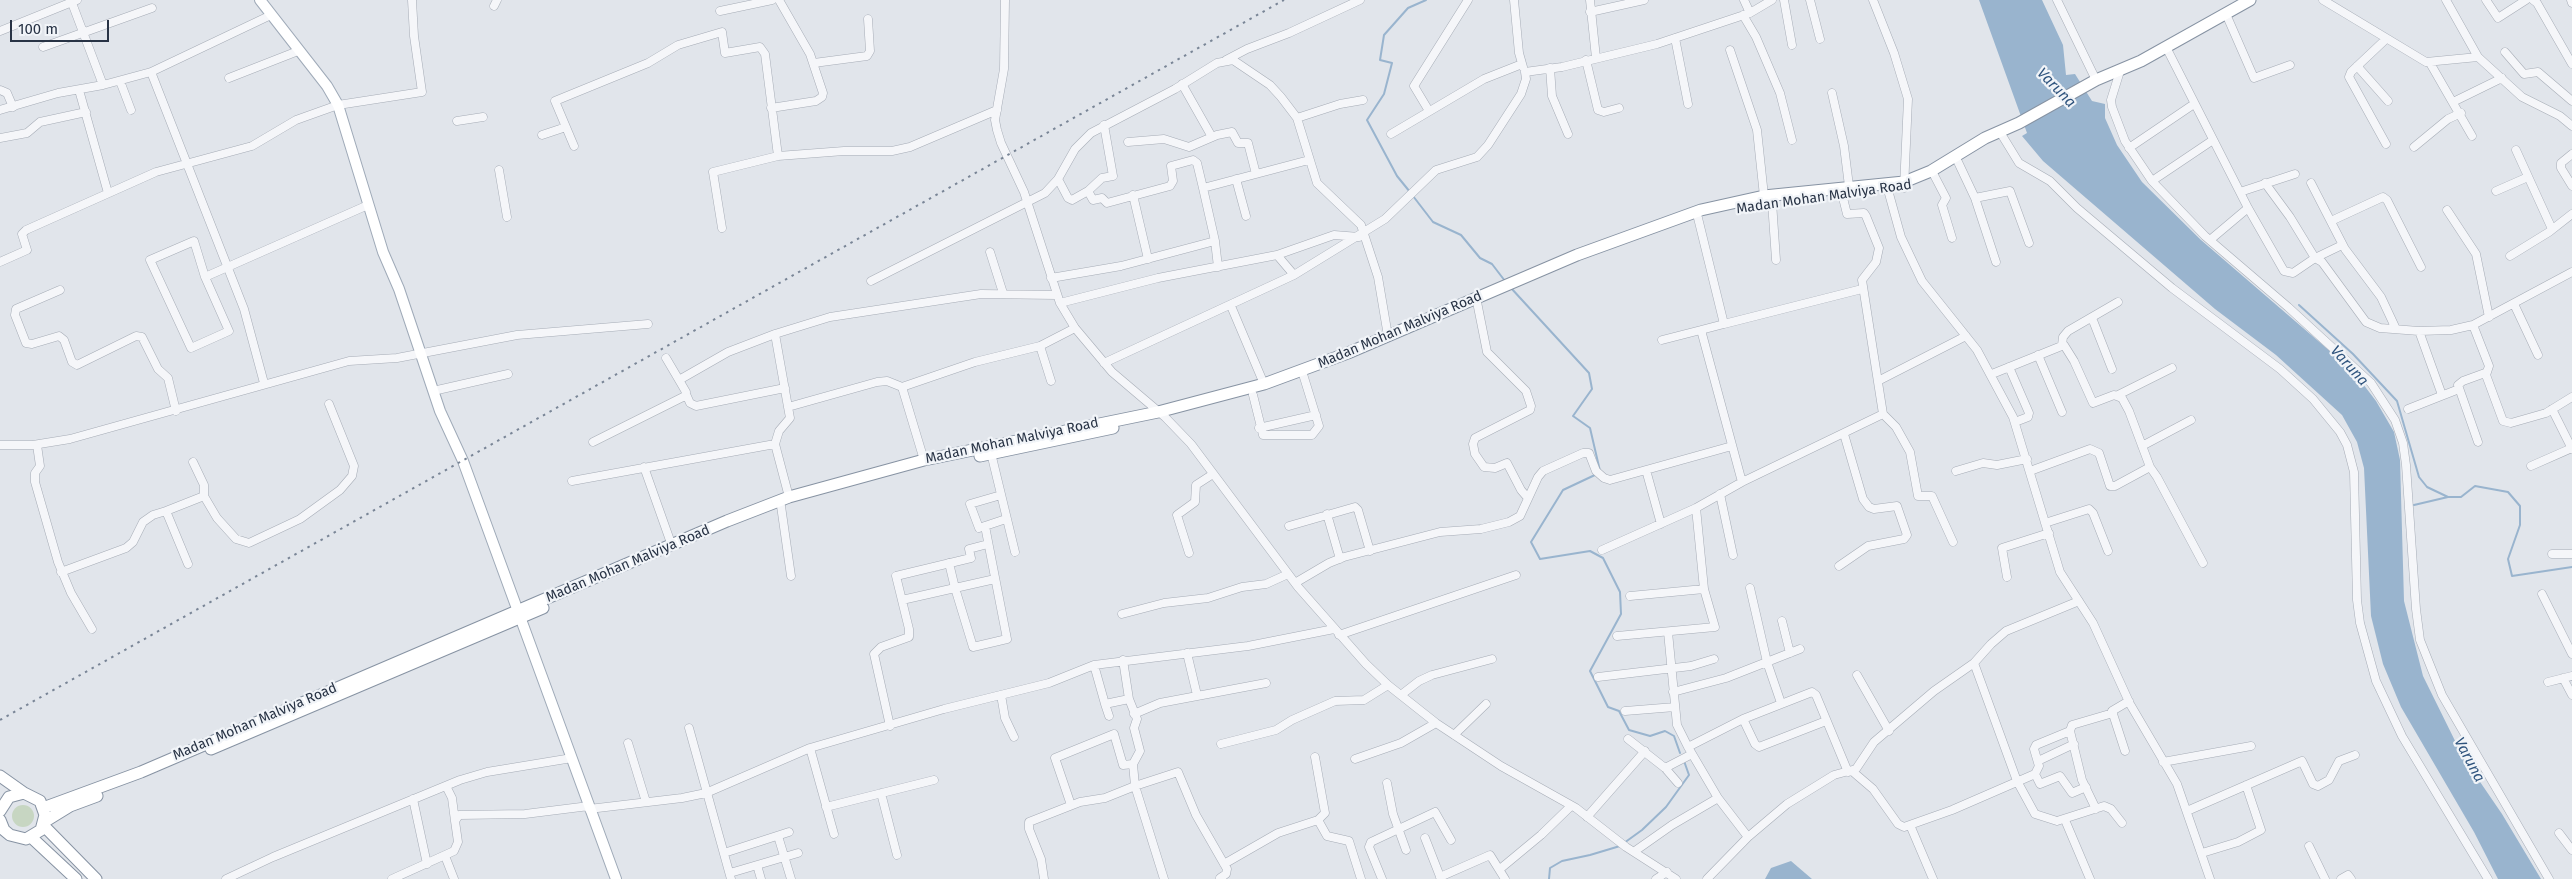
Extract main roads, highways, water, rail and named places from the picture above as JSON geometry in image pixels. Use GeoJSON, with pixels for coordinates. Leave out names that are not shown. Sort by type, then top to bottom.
{"type":"FeatureCollection","features":[{"type":"Feature","properties":{"kind":"highway","name":"Madan Mohan Malviya Road"},"geometry":{"type":"LineString","coordinates":[[43,808],[141,772],[519,614],[726,521],[924,460],[1253,395],[1523,279],[1701,210],[1768,199],[1904,185],[1985,138],[2019,123],[2096,80],[2120,71],[2250,0]]}},
{"type":"Feature","properties":{"kind":"highway","name":"Madan Mohan Malviya Road"},"geometry":{"type":"LineString","coordinates":[[1847,192],[1888,190],[1934,175],[1958,162],[1998,133]]}},
{"type":"Feature","properties":{"kind":"highway","name":"Madan Mohan Malviya Road"},"geometry":{"type":"LineString","coordinates":[[1523,279],[1698,218],[1768,199]]}},
{"type":"Feature","properties":{"kind":"highway","name":"Madan Mohan Malviya Road"},"geometry":{"type":"LineString","coordinates":[[1161,414],[1303,374],[1389,343],[1477,302],[1502,288]]}},
{"type":"Feature","properties":{"kind":"highway"},"geometry":{"type":"LineString","coordinates":[[32,837],[44,823],[70,806],[322,704],[519,614],[785,502],[926,467],[1161,414]]}},
{"type":"Feature","properties":{"kind":"highway"},"geometry":{"type":"LineString","coordinates":[[0,776],[24,793],[34,797],[43,808],[44,823],[96,879]]}},
{"type":"Feature","properties":{"kind":"highway"},"geometry":{"type":"LineString","coordinates":[[0,807],[9,797],[24,793]]}},
{"type":"Feature","properties":{"kind":"highway"},"geometry":{"type":"LineString","coordinates":[[0,822],[4,830],[15,838],[32,837],[76,879]]}},
{"type":"Feature","properties":{"kind":"main road"},"geometry":{"type":"LineString","coordinates":[[260,0],[327,86],[338,105],[368,206],[433,391],[463,461],[616,879]]}},
{"type":"Feature","properties":{"kind":"water","name":"Varuna"},"geometry":{"type":"Polygon","coordinates":[[[1979,0],[2042,0],[2063,45],[2066,75],[2075,74],[2092,101],[2105,104],[2105,118],[2117,145],[2142,182],[2201,240],[2353,371],[2376,401],[2394,432],[2400,460],[2404,601],[2423,676],[2463,757],[2502,814],[2541,879],[2498,879],[2474,832],[2401,707],[2383,664],[2371,616],[2364,468],[2357,442],[2342,415],[2276,355],[2215,309],[2043,161],[2022,136],[2027,133],[1979,0]]]}},
{"type":"Feature","properties":{"kind":"water"},"geometry":{"type":"Polygon","coordinates":[[[1791,861],[1812,879],[1765,879],[1771,868],[1791,861]]]}},
{"type":"Feature","properties":{"kind":"waterway"},"geometry":{"type":"LineString","coordinates":[[1410,192],[1397,176],[1367,120],[1384,94],[1392,63],[1380,60],[1384,35],[1408,8],[1426,0]]}},
{"type":"Feature","properties":{"kind":"waterway"},"geometry":{"type":"LineString","coordinates":[[1413,196],[1433,222],[1461,235],[1480,258],[1492,264],[1505,281]]}},
{"type":"Feature","properties":{"kind":"waterway"},"geometry":{"type":"LineString","coordinates":[[1511,288],[1589,373],[1592,389],[1573,416],[1590,428],[1600,471]]}},
{"type":"Feature","properties":{"kind":"waterway","name":"Varuna"},"geometry":{"type":"LineString","coordinates":[[2299,305],[2353,354],[2397,401],[2419,477],[2427,487],[2448,497]]}},
{"type":"Feature","properties":{"kind":"waterway"},"geometry":{"type":"LineString","coordinates":[[1597,474],[1563,490],[1531,542],[1540,559],[1590,551],[1603,558],[1620,592],[1621,614],[1590,671],[1608,707],[1619,711],[1629,730],[1650,736],[1665,731],[1674,736],[1680,753]]}},
{"type":"Feature","properties":{"kind":"waterway"},"geometry":{"type":"LineString","coordinates":[[2414,505],[2448,497],[2461,497],[2475,486],[2508,492],[2520,506],[2520,525],[2508,559],[2512,576],[2572,567]]}},
{"type":"Feature","properties":{"kind":"waterway"},"geometry":{"type":"LineString","coordinates":[[1624,843],[1642,830],[1666,807],[1689,775],[1684,761]]}},
{"type":"Feature","properties":{"kind":"waterway"},"geometry":{"type":"LineString","coordinates":[[1549,879],[1550,868],[1562,861],[1620,846]]}},
{"type":"Feature","properties":{"kind":"railway"},"geometry":{"type":"LineString","coordinates":[[0,720],[1284,0]]}}]}
